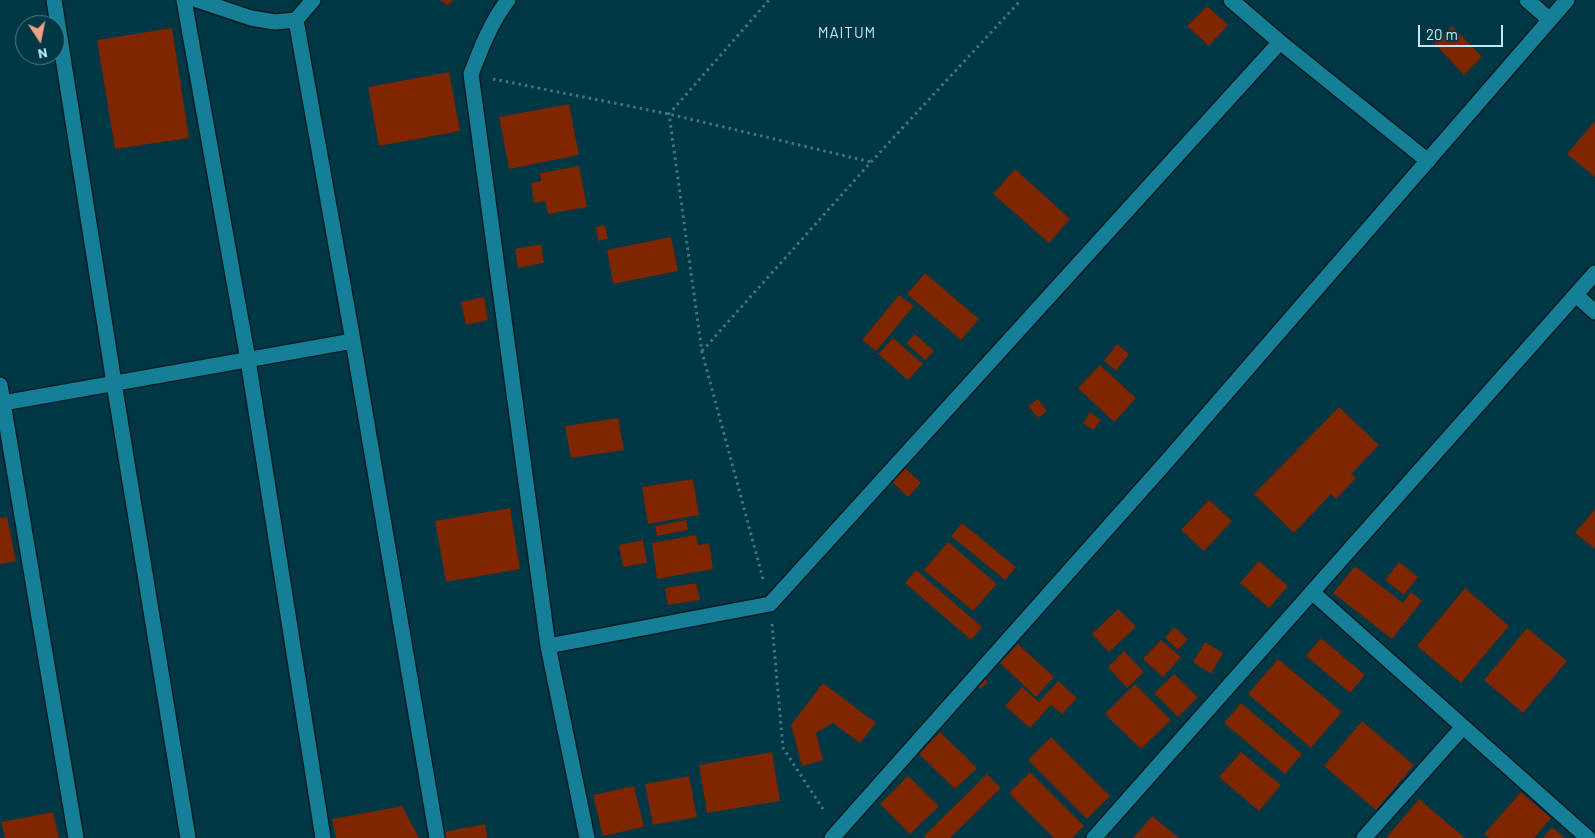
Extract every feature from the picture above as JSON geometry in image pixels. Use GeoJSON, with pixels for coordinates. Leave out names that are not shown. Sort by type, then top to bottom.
{"type":"FeatureCollection","features":[{"type":"Feature","properties":{"kind":"street"},"geometry":{"type":"LineString","coordinates":[[54,0],[188,838]]}},
{"type":"Feature","properties":{"kind":"street"},"geometry":{"type":"LineString","coordinates":[[184,0],[248,360],[323,838]]}},
{"type":"Feature","properties":{"kind":"street"},"geometry":{"type":"LineString","coordinates":[[197,0],[251,18],[275,22],[296,20],[313,0]]}},
{"type":"Feature","properties":{"kind":"street"},"geometry":{"type":"LineString","coordinates":[[508,0],[484,40],[471,74],[548,646],[587,838]]}},
{"type":"Feature","properties":{"kind":"street"},"geometry":{"type":"LineString","coordinates":[[1231,0],[1280,42],[1428,161]]}},
{"type":"Feature","properties":{"kind":"street"},"geometry":{"type":"LineString","coordinates":[[1527,0],[1549,19]]}},
{"type":"Feature","properties":{"kind":"street"},"geometry":{"type":"LineString","coordinates":[[835,835],[1168,460],[1566,0]]}},
{"type":"Feature","properties":{"kind":"street"},"geometry":{"type":"LineString","coordinates":[[296,20],[353,341],[437,838]]}},
{"type":"Feature","properties":{"kind":"street"},"geometry":{"type":"LineString","coordinates":[[548,646],[770,604],[1280,42]]}},
{"type":"Feature","properties":{"kind":"street"},"geometry":{"type":"LineString","coordinates":[[1094,838],[1595,273]]}},
{"type":"Feature","properties":{"kind":"street"},"geometry":{"type":"LineString","coordinates":[[1576,295],[1595,312]]}},
{"type":"Feature","properties":{"kind":"street"},"geometry":{"type":"LineString","coordinates":[[3,403],[353,341]]}},
{"type":"Feature","properties":{"kind":"street"},"geometry":{"type":"LineString","coordinates":[[0,385],[76,838]]}},
{"type":"Feature","properties":{"kind":"street"},"geometry":{"type":"LineString","coordinates":[[1312,592],[1462,728],[1588,838]]}},
{"type":"Feature","properties":{"kind":"street"},"geometry":{"type":"LineString","coordinates":[[1364,838],[1462,728]]}},
{"type":"Feature","properties":{"kind":"path"},"geometry":{"type":"LineString","coordinates":[[770,0],[669,114],[702,352],[770,604],[783,748],[835,835]]}},
{"type":"Feature","properties":{"kind":"path"},"geometry":{"type":"LineString","coordinates":[[702,352],[871,162],[1021,0]]}},
{"type":"Feature","properties":{"kind":"path"},"geometry":{"type":"LineString","coordinates":[[471,74],[669,114],[871,162]]}},
{"type":"Feature","properties":{"kind":"building"},"geometry":{"type":"Polygon","coordinates":[[[440,0],[453,0],[448,6],[440,0]]]}},
{"type":"Feature","properties":{"kind":"building"},"geometry":{"type":"Polygon","coordinates":[[[1207,6],[1228,25],[1209,46],[1187,26],[1207,6]]]}},
{"type":"Feature","properties":{"kind":"building"},"geometry":{"type":"Polygon","coordinates":[[[1452,26],[1482,57],[1464,75],[1434,43],[1452,26]]]}},
{"type":"Feature","properties":{"kind":"building"},"geometry":{"type":"Polygon","coordinates":[[[172,28],[189,138],[115,149],[97,40],[172,28]]]}},
{"type":"Feature","properties":{"kind":"building"},"geometry":{"type":"Polygon","coordinates":[[[449,72],[460,131],[379,146],[368,87],[449,72]]]}},
{"type":"Feature","properties":{"kind":"building"},"geometry":{"type":"Polygon","coordinates":[[[569,104],[579,155],[509,169],[499,117],[569,104]]]}},
{"type":"Feature","properties":{"kind":"building"},"geometry":{"type":"Polygon","coordinates":[[[1595,121],[1595,177],[1567,154],[1595,121]]]}},
{"type":"Feature","properties":{"kind":"building"},"geometry":{"type":"Polygon","coordinates":[[[579,166],[587,207],[548,214],[545,201],[534,203],[531,183],[541,181],[540,173],[579,166]]]}},
{"type":"Feature","properties":{"kind":"building"},"geometry":{"type":"Polygon","coordinates":[[[1015,169],[1070,219],[1049,243],[993,194],[1015,169]]]}},
{"type":"Feature","properties":{"kind":"building"},"geometry":{"type":"Polygon","coordinates":[[[605,225],[608,239],[598,241],[596,227],[605,225]]]}},
{"type":"Feature","properties":{"kind":"building"},"geometry":{"type":"Polygon","coordinates":[[[671,237],[678,271],[613,284],[607,250],[671,237]]]}},
{"type":"Feature","properties":{"kind":"building"},"geometry":{"type":"Polygon","coordinates":[[[541,244],[544,263],[518,268],[515,249],[541,244]]]}},
{"type":"Feature","properties":{"kind":"building"},"geometry":{"type":"Polygon","coordinates":[[[925,273],[979,319],[961,340],[907,294],[925,273]]]}},
{"type":"Feature","properties":{"kind":"building"},"geometry":{"type":"Polygon","coordinates":[[[899,295],[914,306],[876,351],[862,340],[899,295]]]}},
{"type":"Feature","properties":{"kind":"building"},"geometry":{"type":"Polygon","coordinates":[[[484,297],[488,320],[466,325],[461,302],[484,297]]]}},
{"type":"Feature","properties":{"kind":"building"},"geometry":{"type":"Polygon","coordinates":[[[915,334],[934,351],[925,360],[906,343],[915,334]]]}},
{"type":"Feature","properties":{"kind":"building"},"geometry":{"type":"Polygon","coordinates":[[[893,338],[923,364],[908,380],[878,354],[893,338]]]}},
{"type":"Feature","properties":{"kind":"building"},"geometry":{"type":"Polygon","coordinates":[[[1117,344],[1129,354],[1116,371],[1104,361],[1117,344]]]}},
{"type":"Feature","properties":{"kind":"building"},"geometry":{"type":"Polygon","coordinates":[[[1100,365],[1136,398],[1114,422],[1078,388],[1100,365]]]}},
{"type":"Feature","properties":{"kind":"building"},"geometry":{"type":"Polygon","coordinates":[[[1038,399],[1047,411],[1038,418],[1028,406],[1038,399]]]}},
{"type":"Feature","properties":{"kind":"building"},"geometry":{"type":"Polygon","coordinates":[[[1339,407],[1379,445],[1351,474],[1356,478],[1336,499],[1331,494],[1294,533],[1254,494],[1339,407]]]}},
{"type":"Feature","properties":{"kind":"building"},"geometry":{"type":"Polygon","coordinates":[[[1090,412],[1101,420],[1093,430],[1083,423],[1090,412]]]}},
{"type":"Feature","properties":{"kind":"building"},"geometry":{"type":"Polygon","coordinates":[[[618,418],[624,450],[571,458],[565,426],[618,418]]]}},
{"type":"Feature","properties":{"kind":"building"},"geometry":{"type":"Polygon","coordinates":[[[905,468],[921,483],[908,497],[892,482],[905,468]]]}},
{"type":"Feature","properties":{"kind":"building"},"geometry":{"type":"Polygon","coordinates":[[[693,479],[699,515],[648,524],[642,487],[693,479]]]}},
{"type":"Feature","properties":{"kind":"building"},"geometry":{"type":"Polygon","coordinates":[[[1209,500],[1232,521],[1204,551],[1181,530],[1209,500]]]}},
{"type":"Feature","properties":{"kind":"building"},"geometry":{"type":"Polygon","coordinates":[[[510,508],[520,569],[446,582],[435,521],[510,508]]]}},
{"type":"Feature","properties":{"kind":"building"},"geometry":{"type":"Polygon","coordinates":[[[1595,509],[1595,549],[1575,533],[1595,509]]]}},
{"type":"Feature","properties":{"kind":"building"},"geometry":{"type":"Polygon","coordinates":[[[7,517],[16,561],[0,564],[0,518],[7,517]]]}},
{"type":"Feature","properties":{"kind":"building"},"geometry":{"type":"Polygon","coordinates":[[[686,520],[688,530],[657,536],[655,526],[686,520]]]}},
{"type":"Feature","properties":{"kind":"building"},"geometry":{"type":"Polygon","coordinates":[[[962,523],[1016,567],[1005,580],[951,536],[962,523]]]}},
{"type":"Feature","properties":{"kind":"building"},"geometry":{"type":"Polygon","coordinates":[[[696,535],[698,545],[709,543],[713,569],[657,579],[652,543],[696,535]]]}},
{"type":"Feature","properties":{"kind":"building"},"geometry":{"type":"Polygon","coordinates":[[[643,540],[647,563],[623,567],[619,545],[643,540]]]}},
{"type":"Feature","properties":{"kind":"building"},"geometry":{"type":"Polygon","coordinates":[[[948,542],[997,584],[973,611],[924,570],[948,542]]]}},
{"type":"Feature","properties":{"kind":"building"},"geometry":{"type":"Polygon","coordinates":[[[1259,561],[1288,586],[1269,608],[1240,583],[1259,561]]]}},
{"type":"Feature","properties":{"kind":"building"},"geometry":{"type":"Polygon","coordinates":[[[1399,562],[1418,577],[1404,595],[1385,580],[1399,562]]]}},
{"type":"Feature","properties":{"kind":"building"},"geometry":{"type":"Polygon","coordinates":[[[1355,566],[1403,603],[1411,592],[1422,601],[1392,639],[1333,593],[1355,566]]]}},
{"type":"Feature","properties":{"kind":"building"},"geometry":{"type":"Polygon","coordinates":[[[916,570],[982,627],[971,640],[905,583],[916,570]]]}},
{"type":"Feature","properties":{"kind":"building"},"geometry":{"type":"Polygon","coordinates":[[[696,583],[700,600],[668,605],[665,588],[696,583]]]}},
{"type":"Feature","properties":{"kind":"building"},"geometry":{"type":"Polygon","coordinates":[[[1465,588],[1509,626],[1461,683],[1417,646],[1465,588]]]}},
{"type":"Feature","properties":{"kind":"building"},"geometry":{"type":"Polygon","coordinates":[[[1118,609],[1136,627],[1109,652],[1092,634],[1118,609]]]}},
{"type":"Feature","properties":{"kind":"building"},"geometry":{"type":"Polygon","coordinates":[[[1174,627],[1188,639],[1178,650],[1165,638],[1174,627]]]}},
{"type":"Feature","properties":{"kind":"building"},"geometry":{"type":"Polygon","coordinates":[[[1527,628],[1567,661],[1523,713],[1484,680],[1527,628]]]}},
{"type":"Feature","properties":{"kind":"building"},"geometry":{"type":"Polygon","coordinates":[[[1321,638],[1365,675],[1350,693],[1306,656],[1321,638]]]}},
{"type":"Feature","properties":{"kind":"building"},"geometry":{"type":"Polygon","coordinates":[[[1161,640],[1181,657],[1163,677],[1143,659],[1161,640]]]}},
{"type":"Feature","properties":{"kind":"building"},"geometry":{"type":"Polygon","coordinates":[[[1205,642],[1223,653],[1211,674],[1193,662],[1205,642]]]}},
{"type":"Feature","properties":{"kind":"building"},"geometry":{"type":"Polygon","coordinates":[[[1018,644],[1054,677],[1036,697],[1000,663],[1018,644]]]}},
{"type":"Feature","properties":{"kind":"building"},"geometry":{"type":"Polygon","coordinates":[[[1124,651],[1144,672],[1127,688],[1108,667],[1124,651]]]}},
{"type":"Feature","properties":{"kind":"building"},"geometry":{"type":"Polygon","coordinates":[[[1278,659],[1342,712],[1311,748],[1248,694],[1278,659]]]}},
{"type":"Feature","properties":{"kind":"building"},"geometry":{"type":"Polygon","coordinates":[[[1174,674],[1198,697],[1178,717],[1154,693],[1174,674]]]}},
{"type":"Feature","properties":{"kind":"building"},"geometry":{"type":"Polygon","coordinates":[[[982,676],[988,682],[980,689],[974,683],[982,676]]]}},
{"type":"Feature","properties":{"kind":"building"},"geometry":{"type":"Polygon","coordinates":[[[1058,681],[1077,698],[1062,714],[1051,705],[1030,728],[1005,706],[1022,687],[1039,702],[1058,681]]]}},
{"type":"Feature","properties":{"kind":"building"},"geometry":{"type":"Polygon","coordinates":[[[823,683],[876,723],[860,743],[833,723],[816,733],[823,760],[802,766],[791,725],[823,683]]]}},
{"type":"Feature","properties":{"kind":"building"},"geometry":{"type":"Polygon","coordinates":[[[1135,684],[1171,720],[1141,749],[1105,714],[1135,684]]]}},
{"type":"Feature","properties":{"kind":"building"},"geometry":{"type":"Polygon","coordinates":[[[1241,703],[1302,754],[1285,774],[1224,723],[1241,703]]]}},
{"type":"Feature","properties":{"kind":"building"},"geometry":{"type":"Polygon","coordinates":[[[1362,721],[1414,765],[1376,810],[1324,766],[1362,721]]]}},
{"type":"Feature","properties":{"kind":"building"},"geometry":{"type":"Polygon","coordinates":[[[940,732],[977,768],[955,789],[919,754],[940,732]]]}},
{"type":"Feature","properties":{"kind":"building"},"geometry":{"type":"Polygon","coordinates":[[[1051,737],[1110,796],[1087,819],[1028,760],[1051,737]]]}},
{"type":"Feature","properties":{"kind":"building"},"geometry":{"type":"Polygon","coordinates":[[[772,752],[780,801],[707,813],[699,765],[772,752]]]}},
{"type":"Feature","properties":{"kind":"building"},"geometry":{"type":"Polygon","coordinates":[[[1241,752],[1281,785],[1259,811],[1219,777],[1241,752]]]}},
{"type":"Feature","properties":{"kind":"building"},"geometry":{"type":"Polygon","coordinates":[[[1030,772],[1084,826],[1072,838],[1054,838],[1009,793],[1030,772]]]}},
{"type":"Feature","properties":{"kind":"building"},"geometry":{"type":"Polygon","coordinates":[[[987,774],[1001,788],[950,838],[926,838],[924,836],[987,774]]]}},
{"type":"Feature","properties":{"kind":"building"},"geometry":{"type":"Polygon","coordinates":[[[689,776],[697,817],[653,825],[645,784],[689,776]]]}},
{"type":"Feature","properties":{"kind":"building"},"geometry":{"type":"Polygon","coordinates":[[[908,776],[939,806],[910,834],[880,804],[908,776]]]}},
{"type":"Feature","properties":{"kind":"building"},"geometry":{"type":"Polygon","coordinates":[[[634,786],[644,827],[603,836],[593,795],[634,786]]]}},
{"type":"Feature","properties":{"kind":"building"},"geometry":{"type":"Polygon","coordinates":[[[1521,792],[1551,818],[1534,838],[1489,838],[1484,834],[1521,792]]]}},
{"type":"Feature","properties":{"kind":"building"},"geometry":{"type":"Polygon","coordinates":[[[1419,799],[1465,838],[1386,838],[1419,799]]]}},
{"type":"Feature","properties":{"kind":"building"},"geometry":{"type":"Polygon","coordinates":[[[402,806],[419,838],[336,838],[332,819],[402,806]]]}},
{"type":"Feature","properties":{"kind":"building"},"geometry":{"type":"Polygon","coordinates":[[[53,812],[59,838],[5,838],[1,822],[53,812]]]}},
{"type":"Feature","properties":{"kind":"building"},"geometry":{"type":"Polygon","coordinates":[[[1152,816],[1179,838],[1133,838],[1152,816]]]}},
{"type":"Feature","properties":{"kind":"building"},"geometry":{"type":"Polygon","coordinates":[[[485,824],[487,838],[444,838],[443,832],[485,824]]]}},
{"type":"Feature","properties":{"kind":"building"},"geometry":{"type":"Polygon","coordinates":[[[1552,827],[1565,838],[1543,838],[1552,827]]]}},
{"type":"Feature","properties":{"kind":"district","name":"MAITUM"},"geometry":{"type":"Point","coordinates":[847,33]}}]}
